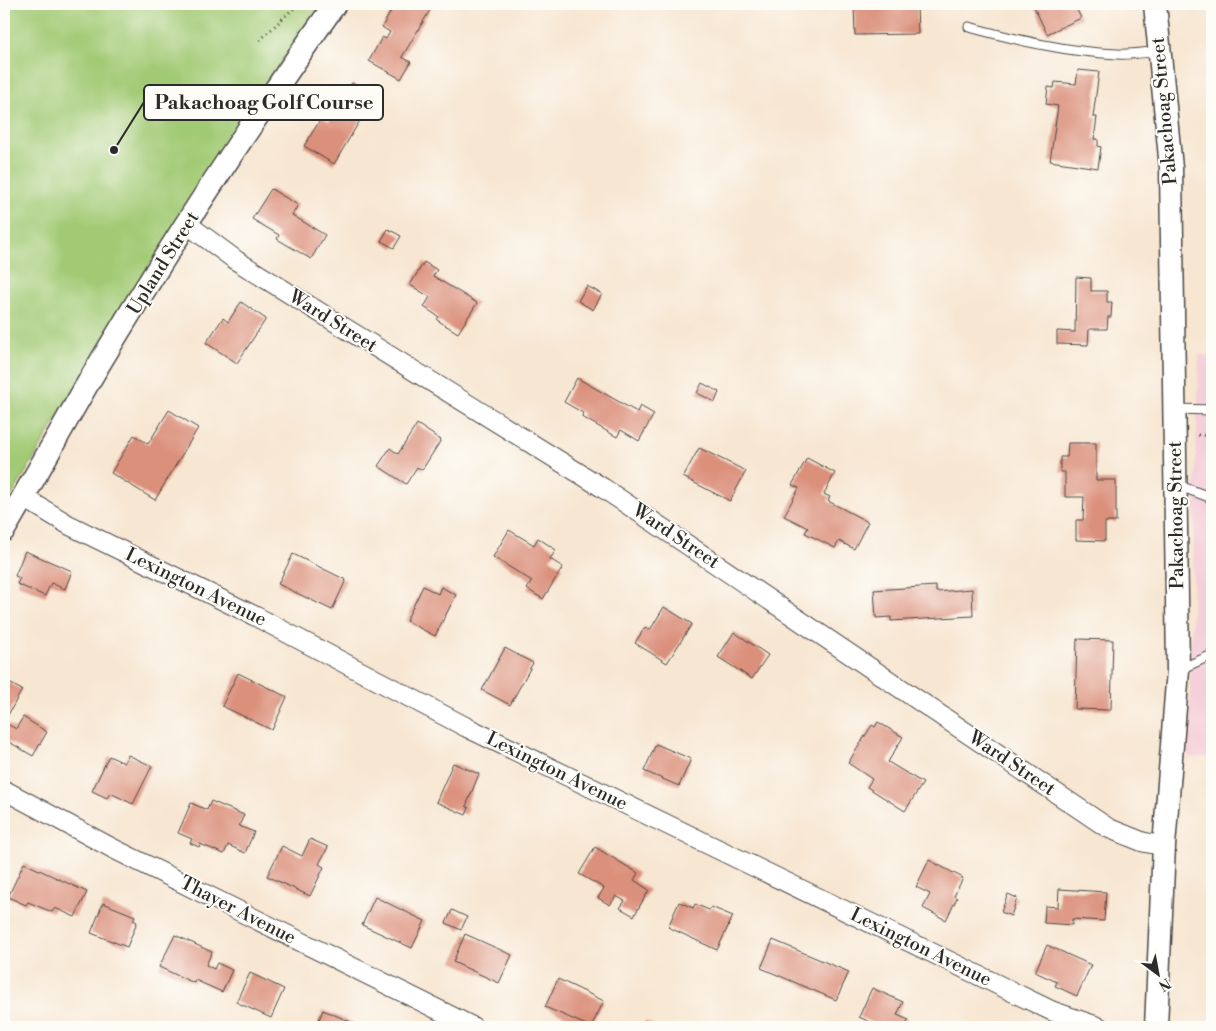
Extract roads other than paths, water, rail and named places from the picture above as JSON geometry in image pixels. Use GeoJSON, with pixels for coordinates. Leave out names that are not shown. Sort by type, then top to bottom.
{"type":"FeatureCollection","features":[{"type":"Feature","properties":{"kind":"street","name":"Upland Street"},"geometry":{"type":"LineString","coordinates":[[4,530],[99,365],[279,83],[335,4]]}},
{"type":"Feature","properties":{"kind":"street","name":"Pakachoag Street"},"geometry":{"type":"LineString","coordinates":[[1155,4],[1171,168],[1178,670],[1164,846],[1156,1027]]}},
{"type":"Feature","properties":{"kind":"street","name":"Ward Street"},"geometry":{"type":"LineString","coordinates":[[188,224],[237,261],[603,488],[1108,828],[1143,842],[1164,846]]}},
{"type":"Feature","properties":{"kind":"street","name":"Lexington Avenue"},"geometry":{"type":"LineString","coordinates":[[23,497],[69,526],[256,616],[466,727],[1052,1011],[1099,1027]]}},
{"type":"Feature","properties":{"kind":"street","name":"Thayer Avenue"},"geometry":{"type":"LineString","coordinates":[[4,790],[112,848],[474,1027]]}},
{"type":"Feature","properties":{"kind":"lane"},"geometry":{"type":"LineString","coordinates":[[969,27],[1019,40],[1072,50],[1118,54],[1160,51]]}},
{"type":"Feature","properties":{"kind":"lane"},"geometry":{"type":"LineString","coordinates":[[1174,408],[1212,410]]}},
{"type":"Feature","properties":{"kind":"lane"},"geometry":{"type":"LineString","coordinates":[[1176,485],[1212,498]]}},
{"type":"Feature","properties":{"kind":"lane"},"geometry":{"type":"LineString","coordinates":[[1178,670],[1212,655]]}},
{"type":"Feature","properties":{"kind":"place","name":"Pakachoag Golf Course"},"geometry":{"type":"Point","coordinates":[114,150]}}]}
